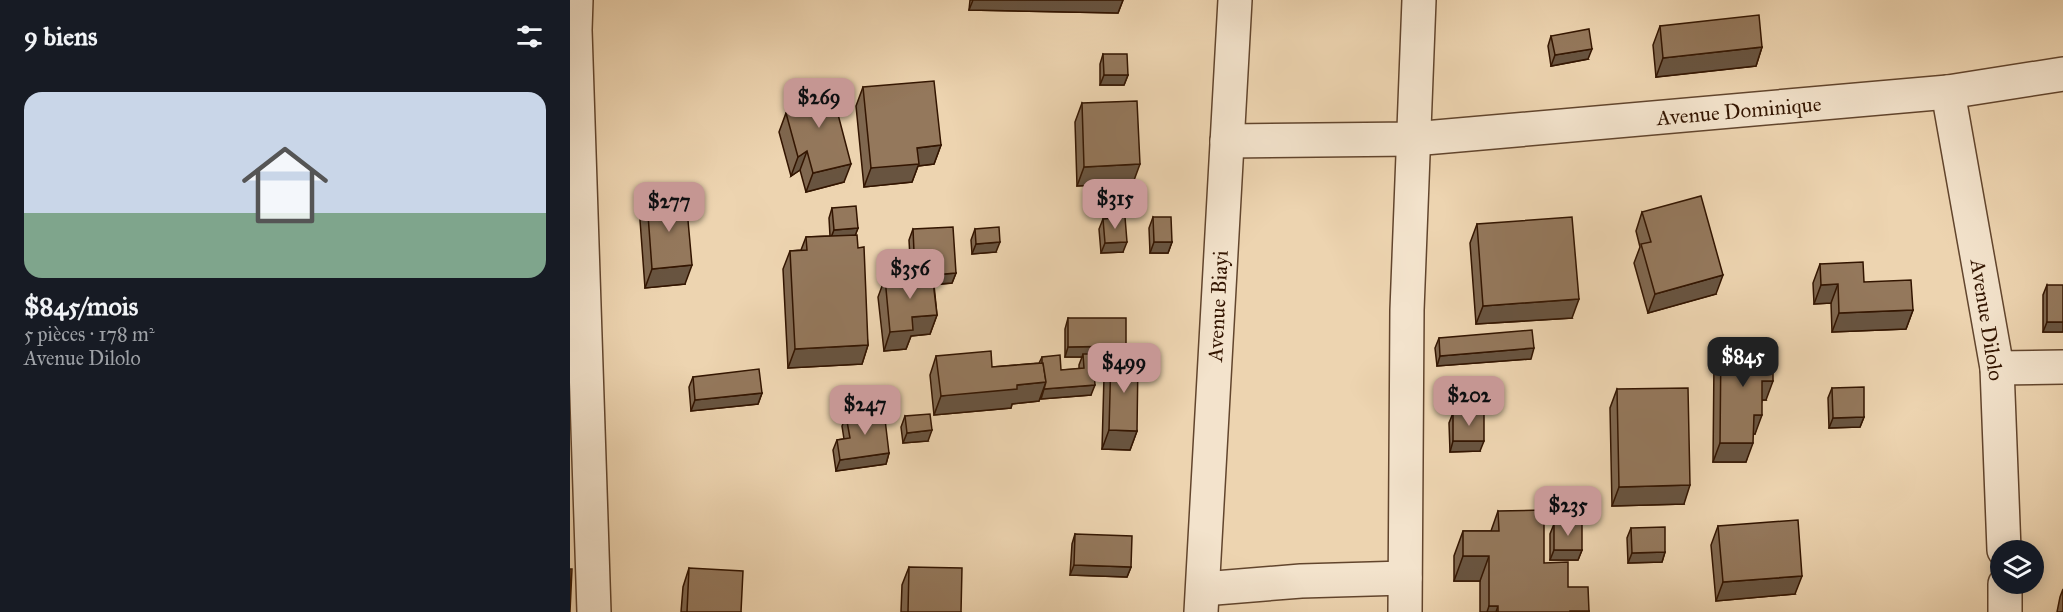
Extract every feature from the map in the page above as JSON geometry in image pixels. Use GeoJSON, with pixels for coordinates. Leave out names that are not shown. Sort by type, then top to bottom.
{"type":"FeatureCollection","features":[{"type":"Feature","properties":{"kind":"street","name":"Avenue Biayi"},"geometry":{"type":"LineString","coordinates":[[1202,600],[1235,0]]}},
{"type":"Feature","properties":{"kind":"street"},"geometry":{"type":"LineString","coordinates":[[1405,612],[1407,310],[1419,0]]}},
{"type":"Feature","properties":{"kind":"street"},"geometry":{"type":"LineString","coordinates":[[574,20],[579,457],[594,612]]}},
{"type":"Feature","properties":{"kind":"street","name":"Avenue Dominique"},"geometry":{"type":"LineString","coordinates":[[1227,141],[1413,139],[1948,92],[2063,74]]}},
{"type":"Feature","properties":{"kind":"street","name":"Avenue Dilolo"},"geometry":{"type":"LineString","coordinates":[[1948,92],[1997,368],[2004,540]]}},
{"type":"Feature","properties":{"kind":"street"},"geometry":{"type":"LineString","coordinates":[[1997,368],[2063,368]]}},
{"type":"Feature","properties":{"kind":"street"},"geometry":{"type":"LineString","coordinates":[[1202,600],[1301,581],[1405,578]]}},
{"type":"Feature","properties":{"kind":"street"},"geometry":{"type":"LineString","coordinates":[[2005,594],[2005,612]]}},
{"type":"Feature","properties":{"kind":"building"},"geometry":{"type":"Polygon","coordinates":[[[1759,15],[1762,47],[1663,58],[1660,26],[1759,15]]]}},
{"type":"Feature","properties":{"kind":"building"},"geometry":{"type":"Polygon","coordinates":[[[1589,29],[1592,49],[1555,55],[1551,36],[1589,29]]]}},
{"type":"Feature","properties":{"kind":"building"},"geometry":{"type":"Polygon","coordinates":[[[1103,54],[1127,54],[1128,75],[1104,75],[1103,54]]]}},
{"type":"Feature","properties":{"kind":"building"},"geometry":{"type":"Polygon","coordinates":[[[829,80],[851,164],[813,173],[807,151],[798,157],[786,113],[807,108],[802,88],[829,80]]]}},
{"type":"Feature","properties":{"kind":"building"},"geometry":{"type":"Polygon","coordinates":[[[934,81],[941,145],[917,148],[919,164],[871,168],[863,87],[934,81]]]}},
{"type":"Feature","properties":{"kind":"building"},"geometry":{"type":"Polygon","coordinates":[[[1137,101],[1140,164],[1084,167],[1082,103],[1137,101]]]}},
{"type":"Feature","properties":{"kind":"building"},"geometry":{"type":"Polygon","coordinates":[[[1701,196],[1723,275],[1655,294],[1641,244],[1651,242],[1642,212],[1701,196]]]}},
{"type":"Feature","properties":{"kind":"building"},"geometry":{"type":"Polygon","coordinates":[[[686,198],[692,265],[652,269],[647,201],[686,198]]]}},
{"type":"Feature","properties":{"kind":"building"},"geometry":{"type":"Polygon","coordinates":[[[856,206],[858,228],[834,230],[832,208],[856,206]]]}},
{"type":"Feature","properties":{"kind":"building"},"geometry":{"type":"Polygon","coordinates":[[[1125,217],[1127,242],[1105,243],[1103,219],[1125,217]]]}},
{"type":"Feature","properties":{"kind":"building"},"geometry":{"type":"Polygon","coordinates":[[[1153,217],[1171,217],[1172,242],[1154,242],[1153,217]]]}},
{"type":"Feature","properties":{"kind":"building"},"geometry":{"type":"Polygon","coordinates":[[[1572,217],[1579,299],[1483,306],[1477,224],[1572,217]]]}},
{"type":"Feature","properties":{"kind":"building"},"geometry":{"type":"Polygon","coordinates":[[[953,227],[956,273],[915,275],[913,229],[953,227]]]}},
{"type":"Feature","properties":{"kind":"building"},"geometry":{"type":"Polygon","coordinates":[[[999,227],[1000,242],[976,244],[975,229],[999,227]]]}},
{"type":"Feature","properties":{"kind":"building"},"geometry":{"type":"Polygon","coordinates":[[[857,235],[858,248],[864,247],[868,345],[795,349],[790,251],[807,250],[806,237],[857,235]]]}},
{"type":"Feature","properties":{"kind":"building"},"geometry":{"type":"Polygon","coordinates":[[[1863,262],[1864,282],[1911,280],[1913,310],[1839,313],[1838,284],[1821,285],[1820,264],[1863,262]]]}},
{"type":"Feature","properties":{"kind":"building"},"geometry":{"type":"Polygon","coordinates":[[[932,273],[937,315],[912,317],[913,330],[890,332],[885,278],[932,273]]]}},
{"type":"Feature","properties":{"kind":"building"},"geometry":{"type":"Polygon","coordinates":[[[2047,285],[2063,285],[2063,322],[2047,322],[2047,285]]]}},
{"type":"Feature","properties":{"kind":"building"},"geometry":{"type":"Polygon","coordinates":[[[1068,318],[1126,318],[1126,346],[1068,347],[1068,318]]]}},
{"type":"Feature","properties":{"kind":"building"},"geometry":{"type":"Polygon","coordinates":[[[1532,330],[1534,348],[1440,356],[1439,338],[1532,330]]]}},
{"type":"Feature","properties":{"kind":"building"},"geometry":{"type":"Polygon","coordinates":[[[1721,342],[1773,343],[1773,381],[1762,381],[1762,415],[1754,415],[1753,443],[1720,443],[1721,342]]]}},
{"type":"Feature","properties":{"kind":"building"},"geometry":{"type":"Polygon","coordinates":[[[991,351],[992,367],[1043,363],[1046,382],[1017,385],[1017,389],[941,396],[936,356],[991,351]]]}},
{"type":"Feature","properties":{"kind":"building"},"geometry":{"type":"Polygon","coordinates":[[[1083,354],[1093,354],[1095,385],[1044,389],[1046,382],[1042,357],[1060,355],[1061,370],[1084,368],[1083,354]]]}},
{"type":"Feature","properties":{"kind":"building"},"geometry":{"type":"Polygon","coordinates":[[[1111,357],[1138,358],[1137,431],[1109,430],[1111,357]]]}},
{"type":"Feature","properties":{"kind":"building"},"geometry":{"type":"Polygon","coordinates":[[[759,369],[762,393],[695,400],[693,377],[759,369]]]}},
{"type":"Feature","properties":{"kind":"building"},"geometry":{"type":"Polygon","coordinates":[[[1864,387],[1864,417],[1833,418],[1832,388],[1864,387]]]}},
{"type":"Feature","properties":{"kind":"building"},"geometry":{"type":"Polygon","coordinates":[[[1688,388],[1690,485],[1619,487],[1617,389],[1688,388]]]}},
{"type":"Feature","properties":{"kind":"building"},"geometry":{"type":"Polygon","coordinates":[[[884,411],[889,453],[840,460],[837,440],[850,438],[846,416],[884,411]]]}},
{"type":"Feature","properties":{"kind":"building"},"geometry":{"type":"Polygon","coordinates":[[[1484,412],[1484,441],[1453,441],[1453,413],[1484,412]]]}},
{"type":"Feature","properties":{"kind":"building"},"geometry":{"type":"Polygon","coordinates":[[[930,414],[932,430],[907,433],[905,416],[930,414]]]}},
{"type":"Feature","properties":{"kind":"building"},"geometry":{"type":"Polygon","coordinates":[[[1544,510],[1544,563],[1568,562],[1568,587],[1588,587],[1589,611],[1498,612],[1498,606],[1489,606],[1489,556],[1463,556],[1463,531],[1499,531],[1498,511],[1544,510]]]}},
{"type":"Feature","properties":{"kind":"building"},"geometry":{"type":"Polygon","coordinates":[[[1798,520],[1802,576],[1723,582],[1718,526],[1798,520]]]}},
{"type":"Feature","properties":{"kind":"building"},"geometry":{"type":"Polygon","coordinates":[[[1554,524],[1582,524],[1582,550],[1554,550],[1554,524]]]}},
{"type":"Feature","properties":{"kind":"building"},"geometry":{"type":"Polygon","coordinates":[[[1665,527],[1665,552],[1632,553],[1631,528],[1665,527]]]}},
{"type":"Feature","properties":{"kind":"building"},"geometry":{"type":"Polygon","coordinates":[[[1075,534],[1132,536],[1131,567],[1074,565],[1075,534]]]}},
{"type":"Feature","properties":{"kind":"building"},"geometry":{"type":"Polygon","coordinates":[[[909,567],[962,568],[961,612],[908,612],[909,567]]]}},
{"type":"Feature","properties":{"kind":"building"},"geometry":{"type":"Polygon","coordinates":[[[689,568],[743,571],[741,612],[687,612],[689,568]]]}},
{"type":"Feature","properties":{"kind":"building"},"geometry":{"type":"Polygon","coordinates":[[[570,569],[572,569],[570,612],[570,569]]]}}]}
